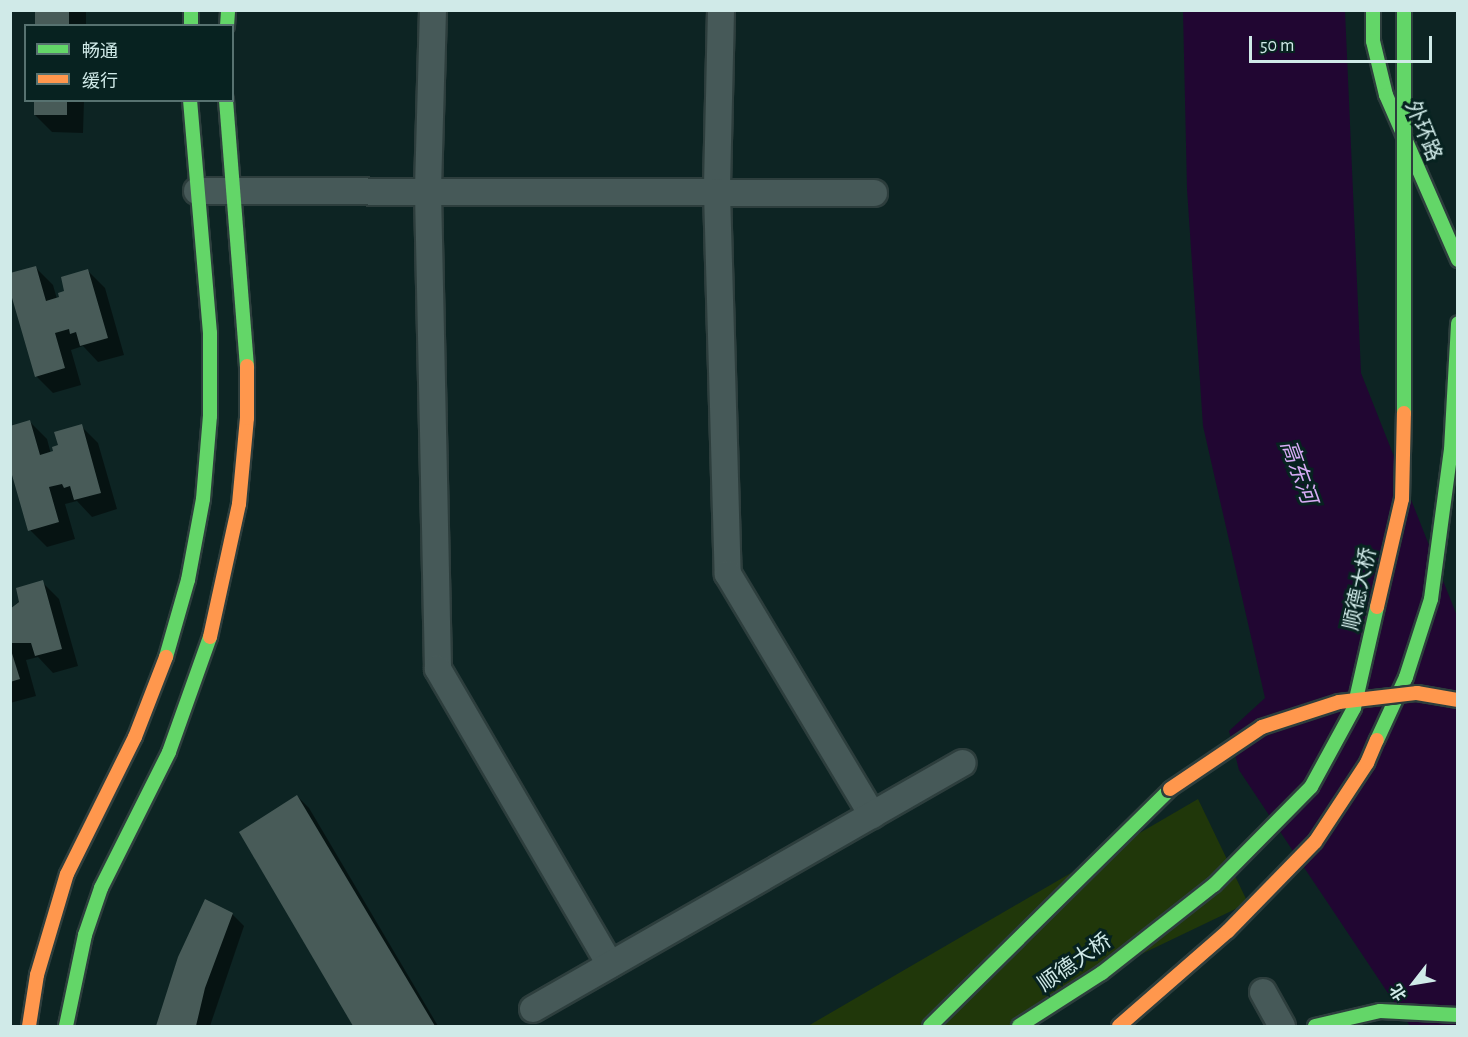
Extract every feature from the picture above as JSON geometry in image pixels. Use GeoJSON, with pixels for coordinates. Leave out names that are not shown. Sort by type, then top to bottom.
{"type":"FeatureCollection","features":[{"type":"Feature","properties":{"kind":"street"},"geometry":{"type":"LineString","coordinates":[[433,10],[428,192],[438,669],[610,965]]}},
{"type":"Feature","properties":{"kind":"street"},"geometry":{"type":"LineString","coordinates":[[721,10],[717,192],[728,574],[872,815]]}},
{"type":"Feature","properties":{"kind":"street","name":"外环路"},"geometry":{"type":"LineString","coordinates":[[1373,10],[1373,41],[1386,95],[1458,260]]}},
{"type":"Feature","properties":{"kind":"street","name":"顺德大桥"},"geometry":{"type":"LineString","coordinates":[[1019,1026],[1102,973],[1214,885],[1311,788],[1354,708],[1402,499],[1405,385],[1404,10]]}},
{"type":"Feature","properties":{"kind":"street"},"geometry":{"type":"LineString","coordinates":[[29,1026],[40,965],[67,874],[135,737],[165,660],[188,580],[203,499],[210,416],[210,333],[190,102]]}},
{"type":"Feature","properties":{"kind":"street"},"geometry":{"type":"LineString","coordinates":[[66,1026],[85,935],[101,888],[169,752],[200,672],[223,589],[239,504],[247,418],[247,332],[226,102]]}},
{"type":"Feature","properties":{"kind":"street"},"geometry":{"type":"LineString","coordinates":[[197,191],[874,193]]}},
{"type":"Feature","properties":{"kind":"street"},"geometry":{"type":"LineString","coordinates":[[1119,1026],[1228,931],[1315,842],[1367,763],[1406,677],[1431,598],[1451,450],[1458,323]]}},
{"type":"Feature","properties":{"kind":"street"},"geometry":{"type":"LineString","coordinates":[[930,1026],[1170,789],[1262,727],[1339,702],[1416,693],[1458,700]]}},
{"type":"Feature","properties":{"kind":"street"},"geometry":{"type":"LineString","coordinates":[[533,1009],[962,764]]}},
{"type":"Feature","properties":{"kind":"street"},"geometry":{"type":"LineString","coordinates":[[1263,992],[1282,1026]]}},
{"type":"Feature","properties":{"kind":"street"},"geometry":{"type":"LineString","coordinates":[[1315,1026],[1380,1011],[1458,1015]]}},
{"type":"Feature","properties":{"kind":"green space"},"geometry":{"type":"Polygon","coordinates":[[[1198,799],[1248,903],[1102,973],[1019,1026],[808,1026],[1198,799]]]}},
{"type":"Feature","properties":{"kind":"water","name":"高东河"},"geometry":{"type":"Polygon","coordinates":[[[1183,11],[1345,11],[1361,373],[1457,616],[1457,1026],[1410,1026],[1239,770],[1229,731],[1265,698],[1203,426],[1187,189],[1183,11]]]}},
{"type":"Feature","properties":{"kind":"building"},"geometry":{"type":"Polygon","coordinates":[[[35,10],[69,10],[69,24],[35,24],[35,10]]]}},
{"type":"Feature","properties":{"kind":"building"},"geometry":{"type":"Polygon","coordinates":[[[34,102],[67,102],[67,115],[34,115],[34,102]]]}},
{"type":"Feature","properties":{"kind":"building"},"geometry":{"type":"Polygon","coordinates":[[[36,266],[46,301],[59,297],[58,293],[64,291],[61,277],[88,269],[108,338],[80,346],[76,332],[70,334],[69,329],[55,333],[65,368],[35,377],[10,291],[10,273],[36,266]]]}},
{"type":"Feature","properties":{"kind":"building"},"geometry":{"type":"Polygon","coordinates":[[[30,420],[40,455],[53,451],[52,447],[58,445],[54,432],[82,424],[101,493],[74,500],[70,486],[64,488],[62,484],[49,487],[59,522],[28,531],[10,468],[10,426],[30,420]]]}},
{"type":"Feature","properties":{"kind":"building"},"geometry":{"type":"Polygon","coordinates":[[[43,580],[62,649],[35,656],[31,643],[10,643],[10,609],[19,602],[16,588],[43,580]]]}},
{"type":"Feature","properties":{"kind":"building"},"geometry":{"type":"Polygon","coordinates":[[[10,647],[20,679],[10,682],[10,647]]]}},
{"type":"Feature","properties":{"kind":"building"},"geometry":{"type":"Polygon","coordinates":[[[297,795],[435,1026],[353,1026],[239,832],[297,795]]]}},
{"type":"Feature","properties":{"kind":"building"},"geometry":{"type":"Polygon","coordinates":[[[205,899],[233,913],[205,988],[196,1026],[156,1026],[178,957],[205,899]]]}},
{"type":"Feature","properties":{"kind":"traffic: fast"},"geometry":{"type":"LineString","coordinates":[[191,10],[191,24]]}},
{"type":"Feature","properties":{"kind":"traffic: fast"},"geometry":{"type":"LineString","coordinates":[[227,24],[228,10]]}},
{"type":"Feature","properties":{"kind":"traffic: fast"},"geometry":{"type":"LineString","coordinates":[[1373,10],[1373,41],[1386,95],[1458,260]]}},
{"type":"Feature","properties":{"kind":"traffic: fast"},"geometry":{"type":"LineString","coordinates":[[1404,10],[1404,413]]}},
{"type":"Feature","properties":{"kind":"traffic: fast"},"geometry":{"type":"LineString","coordinates":[[166,657],[188,580],[203,499],[210,416],[210,333],[190,102]]}},
{"type":"Feature","properties":{"kind":"traffic: fast"},"geometry":{"type":"LineString","coordinates":[[226,102],[247,366]]}},
{"type":"Feature","properties":{"kind":"traffic: fast"},"geometry":{"type":"LineString","coordinates":[[1377,740],[1406,677],[1431,599],[1451,450],[1458,323]]}},
{"type":"Feature","properties":{"kind":"traffic: fast"},"geometry":{"type":"LineString","coordinates":[[1019,1026],[1102,973],[1214,885],[1311,787],[1354,708],[1377,607]]}},
{"type":"Feature","properties":{"kind":"traffic: fast"},"geometry":{"type":"LineString","coordinates":[[66,1026],[85,935],[101,888],[169,752],[210,637]]}},
{"type":"Feature","properties":{"kind":"traffic: fast"},"geometry":{"type":"LineString","coordinates":[[930,1026],[1170,789]]}},
{"type":"Feature","properties":{"kind":"traffic: fast"},"geometry":{"type":"LineString","coordinates":[[1315,1026],[1380,1011],[1458,1015]]}},
{"type":"Feature","properties":{"kind":"traffic: slow"},"geometry":{"type":"LineString","coordinates":[[210,637],[239,504],[247,418],[247,366]]}},
{"type":"Feature","properties":{"kind":"traffic: slow"},"geometry":{"type":"LineString","coordinates":[[1377,607],[1402,499],[1404,413]]}},
{"type":"Feature","properties":{"kind":"traffic: slow"},"geometry":{"type":"LineString","coordinates":[[29,1026],[37,975],[67,874],[135,737],[166,657]]}},
{"type":"Feature","properties":{"kind":"traffic: slow"},"geometry":{"type":"LineString","coordinates":[[1170,789],[1262,727],[1339,702],[1417,693],[1458,700]]}},
{"type":"Feature","properties":{"kind":"traffic: slow"},"geometry":{"type":"LineString","coordinates":[[1119,1026],[1228,931],[1315,842],[1367,763],[1377,740]]}}]}
